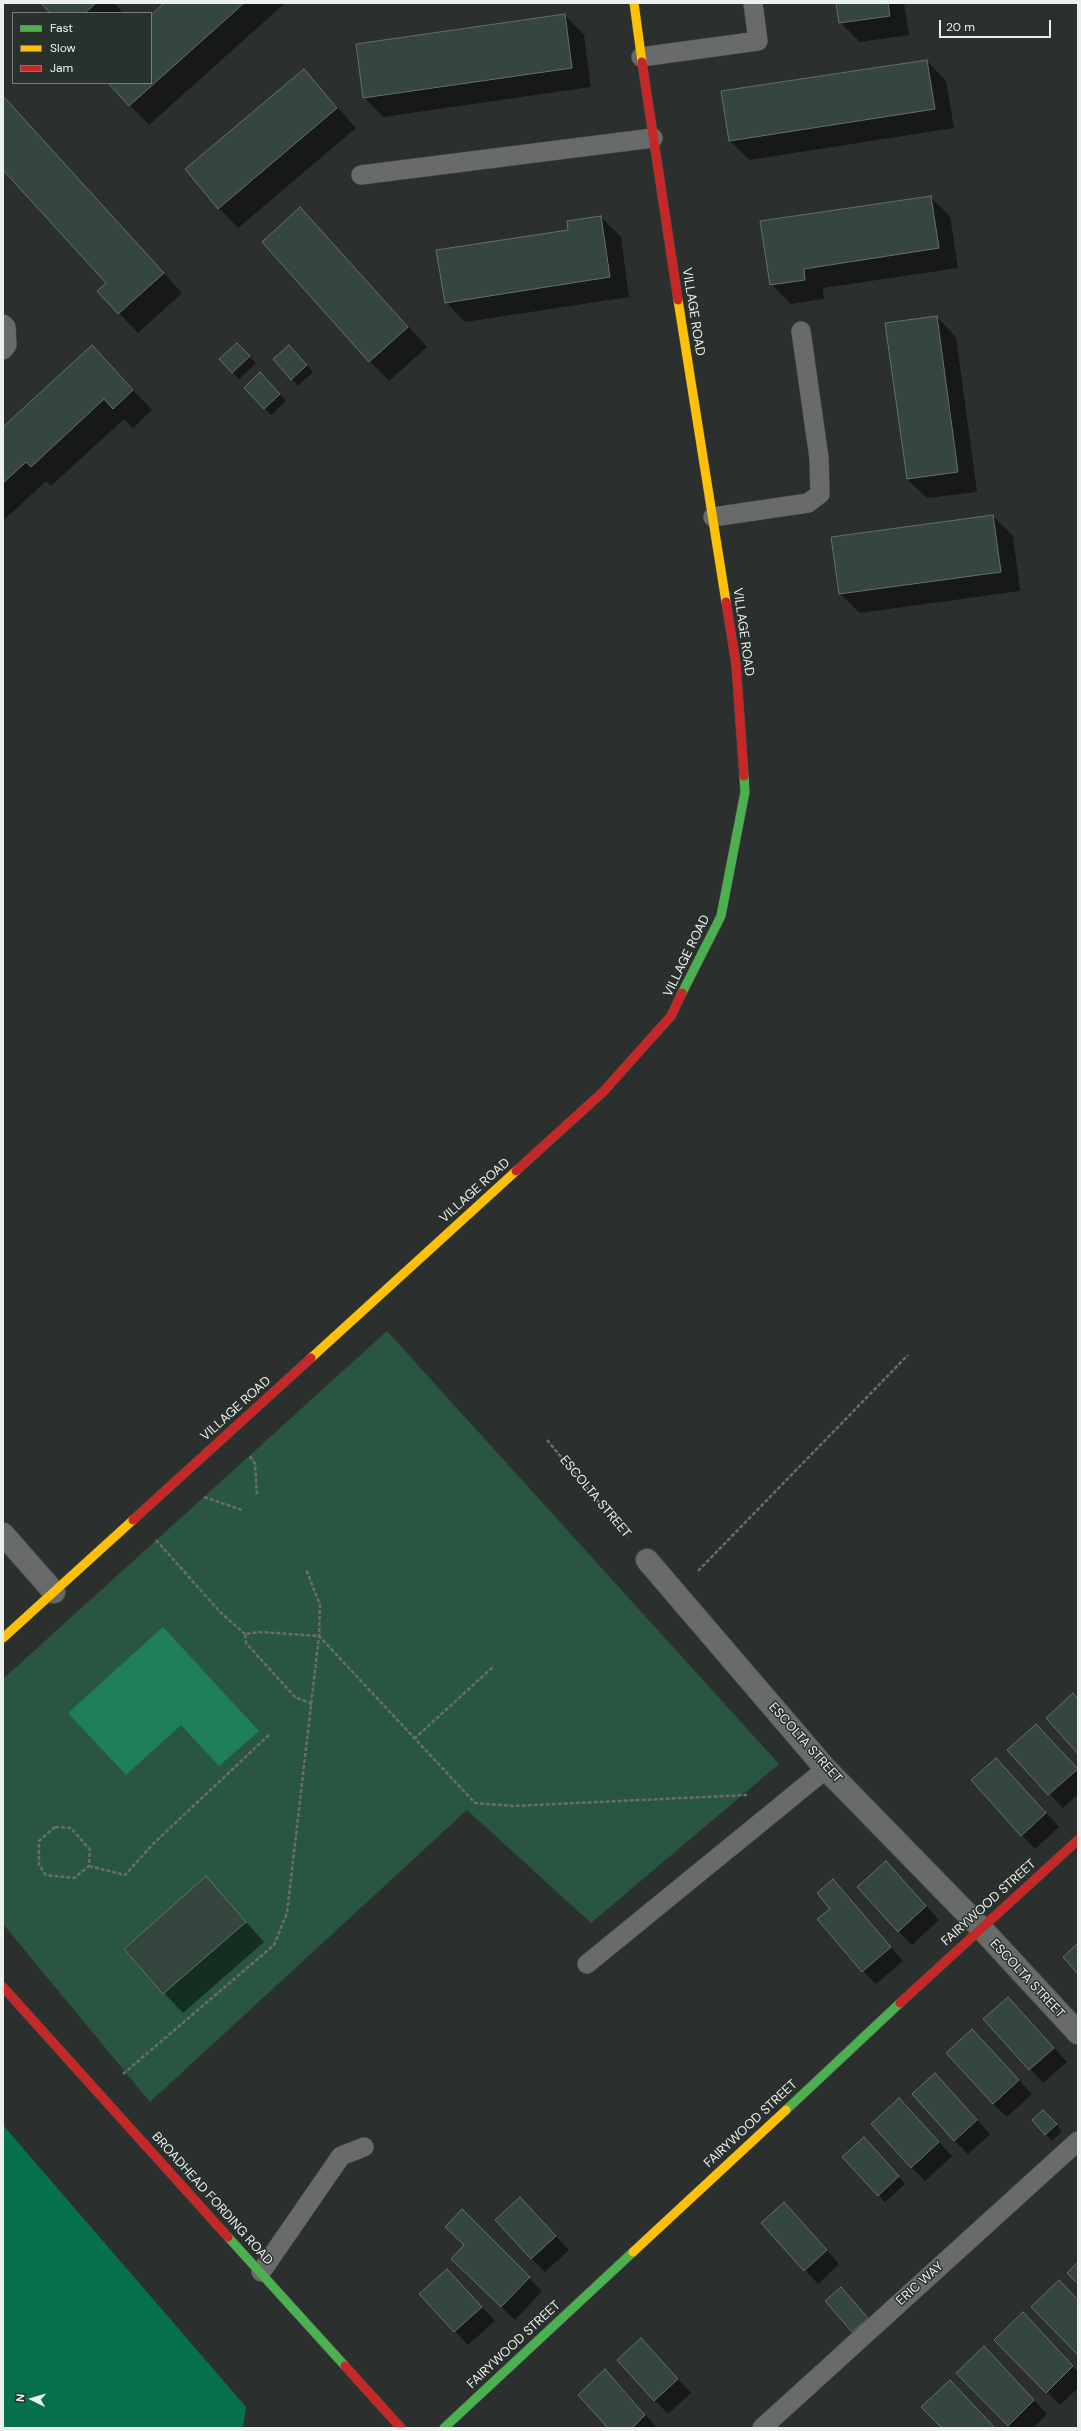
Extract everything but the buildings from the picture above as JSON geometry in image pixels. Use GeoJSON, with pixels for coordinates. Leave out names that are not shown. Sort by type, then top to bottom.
{"type":"FeatureCollection","features":[{"type":"Feature","properties":{"kind":"street","name":"VILLAGE ROAD"},"geometry":{"type":"LineString","coordinates":[[3,1638],[603,1092],[671,1016],[721,916],[745,792],[736,664],[653,138],[634,3]]}},
{"type":"Feature","properties":{"kind":"street"},"geometry":{"type":"LineString","coordinates":[[3,1534],[54,1592]]}},
{"type":"Feature","properties":{"kind":"street","name":"ESCOLTA STREET"},"geometry":{"type":"LineString","coordinates":[[648,1560],[675,1594],[826,1769],[980,1928],[1078,2033]]}},
{"type":"Feature","properties":{"kind":"street","name":"FAIRYWOOD STREET"},"geometry":{"type":"LineString","coordinates":[[444,2428],[980,1928],[1078,1840]]}},
{"type":"Feature","properties":{"kind":"street","name":"BROADHEAD FORDING ROAD"},"geometry":{"type":"LineString","coordinates":[[3,1987],[401,2428]]}},
{"type":"Feature","properties":{"kind":"lane"},"geometry":{"type":"LineString","coordinates":[[641,57],[758,41],[753,3]]}},
{"type":"Feature","properties":{"kind":"lane"},"geometry":{"type":"LineString","coordinates":[[361,175],[653,138]]}},
{"type":"Feature","properties":{"kind":"lane"},"geometry":{"type":"LineString","coordinates":[[3,324],[6,327],[7,346],[3,350]]}},
{"type":"Feature","properties":{"kind":"lane"},"geometry":{"type":"LineString","coordinates":[[712,517],[808,502],[820,494],[819,458],[801,331]]}},
{"type":"Feature","properties":{"kind":"lane"},"geometry":{"type":"LineString","coordinates":[[587,1964],[826,1769]]}},
{"type":"Feature","properties":{"kind":"lane","name":"ERIC WAY"},"geometry":{"type":"LineString","coordinates":[[762,2428],[1078,2141]]}},
{"type":"Feature","properties":{"kind":"lane"},"geometry":{"type":"LineString","coordinates":[[261,2272],[341,2156],[364,2147]]}},
{"type":"Feature","properties":{"kind":"path"},"geometry":{"type":"LineString","coordinates":[[675,1594],[908,1355]]}},
{"type":"Feature","properties":{"kind":"path"},"geometry":{"type":"LineString","coordinates":[[234,1427],[255,1464],[257,1496]]}},
{"type":"Feature","properties":{"kind":"path","name":"ESCOLTA STREET"},"geometry":{"type":"LineString","coordinates":[[547,1440],[648,1560]]}},
{"type":"Feature","properties":{"kind":"path"},"geometry":{"type":"LineString","coordinates":[[184,1473],[198,1494],[242,1510]]}},
{"type":"Feature","properties":{"kind":"path"},"geometry":{"type":"LineString","coordinates":[[135,1517],[221,1612],[244,1634],[246,1643],[295,1697],[312,1704]]}},
{"type":"Feature","properties":{"kind":"path"},"geometry":{"type":"LineString","coordinates":[[99,2093],[274,1945],[287,1913],[319,1636],[320,1606],[306,1569]]}},
{"type":"Feature","properties":{"kind":"path"},"geometry":{"type":"LineString","coordinates":[[244,1634],[261,1632],[319,1636],[475,1803],[513,1806],[758,1794],[772,1813]]}},
{"type":"Feature","properties":{"kind":"path"},"geometry":{"type":"LineString","coordinates":[[414,1739],[494,1666]]}},
{"type":"Feature","properties":{"kind":"path"},"geometry":{"type":"LineString","coordinates":[[88,1866],[125,1875],[153,1844],[270,1734]]}},
{"type":"Feature","properties":{"kind":"path"},"geometry":{"type":"LineString","coordinates":[[55,1827],[71,1828],[90,1850],[88,1866],[74,1878],[46,1875],[39,1865],[39,1841],[55,1827]]}},
{"type":"Feature","properties":{"kind":"shaded area"},"geometry":{"type":"Polygon","coordinates":[[[387,1331],[779,1764],[591,1923],[467,1810],[150,2102],[3,1924],[3,1679],[387,1331]]]}},
{"type":"Feature","properties":{"kind":"shaded area"},"geometry":{"type":"Polygon","coordinates":[[[163,1627],[259,1731],[219,1766],[181,1725],[126,1775],[68,1713],[163,1627]]]}},
{"type":"Feature","properties":{"kind":"shaded area"},"geometry":{"type":"Polygon","coordinates":[[[3,2125],[246,2407],[243,2428],[3,2428],[3,2125]]]}},
{"type":"Feature","properties":{"kind":"traffic: fast"},"geometry":{"type":"LineString","coordinates":[[682,993],[721,916],[745,792],[744,776]]}},
{"type":"Feature","properties":{"kind":"traffic: fast"},"geometry":{"type":"LineString","coordinates":[[786,2110],[900,2003]]}},
{"type":"Feature","properties":{"kind":"traffic: fast"},"geometry":{"type":"LineString","coordinates":[[228,2237],[345,2366]]}},
{"type":"Feature","properties":{"kind":"traffic: fast"},"geometry":{"type":"LineString","coordinates":[[444,2428],[633,2252]]}},
{"type":"Feature","properties":{"kind":"traffic: slow"},"geometry":{"type":"LineString","coordinates":[[634,3],[642,62]]}},
{"type":"Feature","properties":{"kind":"traffic: slow"},"geometry":{"type":"LineString","coordinates":[[678,300],[726,602]]}},
{"type":"Feature","properties":{"kind":"traffic: slow"},"geometry":{"type":"LineString","coordinates":[[311,1358],[516,1171]]}},
{"type":"Feature","properties":{"kind":"traffic: slow"},"geometry":{"type":"LineString","coordinates":[[3,1638],[133,1520]]}},
{"type":"Feature","properties":{"kind":"traffic: slow"},"geometry":{"type":"LineString","coordinates":[[633,2252],[786,2110]]}},
{"type":"Feature","properties":{"kind":"traffic: jam"},"geometry":{"type":"LineString","coordinates":[[642,62],[678,300]]}},
{"type":"Feature","properties":{"kind":"traffic: jam"},"geometry":{"type":"LineString","coordinates":[[726,602],[736,664],[744,776]]}},
{"type":"Feature","properties":{"kind":"traffic: jam"},"geometry":{"type":"LineString","coordinates":[[516,1171],[603,1092],[671,1016],[682,993]]}},
{"type":"Feature","properties":{"kind":"traffic: jam"},"geometry":{"type":"LineString","coordinates":[[133,1520],[311,1358]]}},
{"type":"Feature","properties":{"kind":"traffic: jam"},"geometry":{"type":"LineString","coordinates":[[900,2003],[1078,1840]]}},
{"type":"Feature","properties":{"kind":"traffic: jam"},"geometry":{"type":"LineString","coordinates":[[3,1987],[228,2237]]}},
{"type":"Feature","properties":{"kind":"traffic: jam"},"geometry":{"type":"LineString","coordinates":[[345,2366],[401,2428]]}}]}
